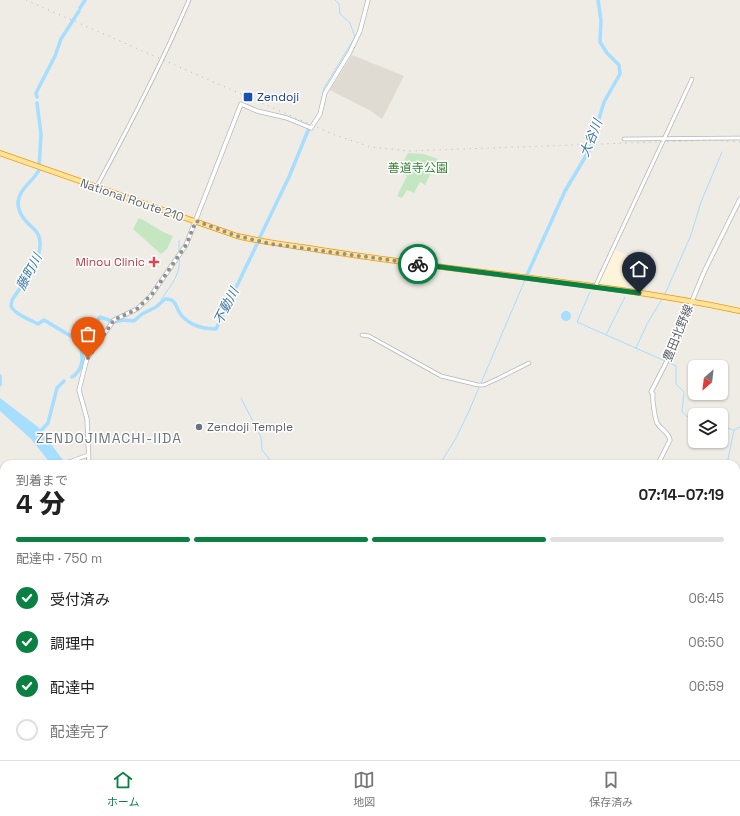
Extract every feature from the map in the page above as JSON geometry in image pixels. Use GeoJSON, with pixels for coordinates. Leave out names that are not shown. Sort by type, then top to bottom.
{"type":"FeatureCollection","features":[{"type":"Feature","properties":{"kind":"highway","name":"National Route 210"},"geometry":{"type":"LineString","coordinates":[[0,153],[96,188],[237,236],[272,244],[626,290],[740,311]]}},
{"type":"Feature","properties":{"kind":"main road"},"geometry":{"type":"LineString","coordinates":[[89,460],[87,419],[79,387],[90,352],[114,320],[137,309],[150,297],[186,245],[242,104],[257,111],[287,118],[311,128],[320,114],[325,93],[348,56],[360,31],[368,0]]}},
{"type":"Feature","properties":{"kind":"main road","name":"豊田北野線"},"geometry":{"type":"LineString","coordinates":[[660,460],[670,440],[668,435],[656,421],[653,394],[651,392],[669,357],[691,302],[740,199]]}},
{"type":"Feature","properties":{"kind":"street"},"geometry":{"type":"LineString","coordinates":[[96,188],[122,140],[146,89],[162,61],[189,0]]}},
{"type":"Feature","properties":{"kind":"street"},"geometry":{"type":"LineString","coordinates":[[595,287],[692,79]]}},
{"type":"Feature","properties":{"kind":"street"},"geometry":{"type":"LineString","coordinates":[[624,139],[740,138]]}},
{"type":"Feature","properties":{"kind":"street"},"geometry":{"type":"LineString","coordinates":[[362,335],[369,336],[444,377],[478,385],[484,385],[529,363]]}},
{"type":"Feature","properties":{"kind":"street"},"geometry":{"type":"LineString","coordinates":[[73,460],[88,455]]}},
{"type":"Feature","properties":{"kind":"shaded area"},"geometry":{"type":"Polygon","coordinates":[[[352,55],[404,76],[382,119],[371,111],[330,90],[352,55]]]}},
{"type":"Feature","properties":{"kind":"shaded area"},"geometry":{"type":"Polygon","coordinates":[[[614,249],[639,261],[625,289],[603,286],[600,282],[614,249]]]}},
{"type":"Feature","properties":{"kind":"shaded area"},"geometry":{"type":"Polygon","coordinates":[[[413,252],[429,255],[426,263],[410,262],[413,252]]]}},
{"type":"Feature","properties":{"kind":"shaded area"},"geometry":{"type":"Polygon","coordinates":[[[637,271],[646,276],[643,283],[646,293],[629,290],[637,271]]]}},
{"type":"Feature","properties":{"kind":"green space","name":"善道寺公園"},"geometry":{"type":"Polygon","coordinates":[[[408,153],[424,154],[438,159],[425,185],[420,182],[414,193],[407,190],[402,198],[397,196],[407,176],[398,171],[408,153]]]}},
{"type":"Feature","properties":{"kind":"green space"},"geometry":{"type":"Polygon","coordinates":[[[139,218],[173,236],[167,249],[161,254],[133,229],[139,218]]]}},
{"type":"Feature","properties":{"kind":"water"},"geometry":{"type":"Polygon","coordinates":[[[564,311],[568,311],[570,312],[570,320],[564,321],[561,318],[561,314],[564,311]]]}},
{"type":"Feature","properties":{"kind":"water"},"geometry":{"type":"Polygon","coordinates":[[[0,398],[38,427],[63,460],[48,460],[31,439],[0,411],[0,398]]]}},
{"type":"Feature","properties":{"kind":"waterway","name":"藤町川"},"geometry":{"type":"LineString","coordinates":[[80,8],[85,0]]}},
{"type":"Feature","properties":{"kind":"waterway","name":"不動川"},"geometry":{"type":"LineString","coordinates":[[320,108],[324,88],[355,37],[350,23],[340,14],[339,4],[335,0]]}},
{"type":"Feature","properties":{"kind":"waterway","name":"大谷川"},"geometry":{"type":"LineString","coordinates":[[527,275],[565,191],[590,149],[604,102],[620,74],[619,65],[607,53],[600,42],[601,20],[598,0]]}},
{"type":"Feature","properties":{"kind":"waterway","name":"藤町川"},"geometry":{"type":"LineString","coordinates":[[37,97],[36,93],[55,56],[61,39],[79,11]]}},
{"type":"Feature","properties":{"kind":"waterway","name":"藤町川"},"geometry":{"type":"LineString","coordinates":[[37,103],[41,134],[39,167]]}},
{"type":"Feature","properties":{"kind":"waterway","name":"不動川"},"geometry":{"type":"LineString","coordinates":[[289,177],[309,128]]}},
{"type":"Feature","properties":{"kind":"waterway"},"geometry":{"type":"LineString","coordinates":[[665,294],[691,235],[701,202],[722,152]]}},
{"type":"Feature","properties":{"kind":"waterway","name":"藤町川"},"geometry":{"type":"LineString","coordinates":[[39,170],[20,194],[18,204],[23,218],[34,229],[39,237],[40,245],[38,255],[29,275],[12,300],[11,306],[16,312],[27,319],[38,324],[44,320],[79,341]]}},
{"type":"Feature","properties":{"kind":"waterway","name":"不動川"},"geometry":{"type":"LineString","coordinates":[[259,239],[288,179]]}},
{"type":"Feature","properties":{"kind":"waterway"},"geometry":{"type":"LineString","coordinates":[[179,240],[179,253]]}},
{"type":"Feature","properties":{"kind":"waterway","name":"不動川"},"geometry":{"type":"LineString","coordinates":[[80,339],[92,330],[100,317],[115,322],[123,320],[134,321],[142,314],[156,307],[165,299],[172,300],[180,314],[190,323],[203,328],[216,329],[258,242]]}},
{"type":"Feature","properties":{"kind":"waterway"},"geometry":{"type":"LineString","coordinates":[[161,300],[177,274],[179,268],[179,256]]}},
{"type":"Feature","properties":{"kind":"waterway","name":"大谷川"},"geometry":{"type":"LineString","coordinates":[[442,460],[456,438],[469,411],[525,280]]}},
{"type":"Feature","properties":{"kind":"waterway"},"geometry":{"type":"LineString","coordinates":[[590,292],[577,322],[665,361]]}},
{"type":"Feature","properties":{"kind":"waterway"},"geometry":{"type":"LineString","coordinates":[[606,335],[625,297]]}},
{"type":"Feature","properties":{"kind":"waterway"},"geometry":{"type":"LineString","coordinates":[[636,348],[647,324],[662,299]]}},
{"type":"Feature","properties":{"kind":"waterway","name":"不動川"},"geometry":{"type":"LineString","coordinates":[[72,377],[79,370],[82,360],[79,341]]}},
{"type":"Feature","properties":{"kind":"waterway"},"geometry":{"type":"LineString","coordinates":[[668,362],[676,366],[676,384],[684,392],[682,412],[688,417]]}},
{"type":"Feature","properties":{"kind":"waterway"},"geometry":{"type":"LineString","coordinates":[[0,376],[0,385]]}},
{"type":"Feature","properties":{"kind":"waterway","name":"不動川"},"geometry":{"type":"LineString","coordinates":[[38,434],[48,423],[57,388],[64,381]]}},
{"type":"Feature","properties":{"kind":"waterway"},"geometry":{"type":"LineString","coordinates":[[241,398],[261,437],[262,450],[270,460]]}},
{"type":"Feature","properties":{"kind":"waterway"},"geometry":{"type":"LineString","coordinates":[[734,430],[740,427]]}},
{"type":"Feature","properties":{"kind":"waterway"},"geometry":{"type":"LineString","coordinates":[[728,428],[733,430]]}},
{"type":"Feature","properties":{"kind":"waterway"},"geometry":{"type":"LineString","coordinates":[[728,460],[734,430]]}},
{"type":"Feature","properties":{"kind":"railway"},"geometry":{"type":"LineString","coordinates":[[26,0],[335,135],[371,147],[408,151],[711,140],[740,142]]}},
{"type":"Feature","properties":{"kind":"way so far"},"geometry":{"type":"LineString","coordinates":[[88,358],[90,352],[114,320],[137,309],[150,297],[186,245],[194,230],[196,221],[237,236],[272,244],[418,264]]}},
{"type":"Feature","properties":{"kind":"place","name":"Zendoji"},"geometry":{"type":"Point","coordinates":[248,97]}},
{"type":"Feature","properties":{"kind":"place","name":"Minou Clinic"},"geometry":{"type":"Point","coordinates":[154,262]}},
{"type":"Feature","properties":{"kind":"place","name":"Zendoji Temple"},"geometry":{"type":"Point","coordinates":[199,427]}},
{"type":"Feature","properties":{"kind":"district","name":"ZENDOJIMACHI-IIDA"},"geometry":{"type":"Point","coordinates":[109,438]}},
{"type":"Feature","properties":{"kind":"route"},"geometry":{"type":"LineString","coordinates":[[418,264],[626,290],[639,293]]}}]}
